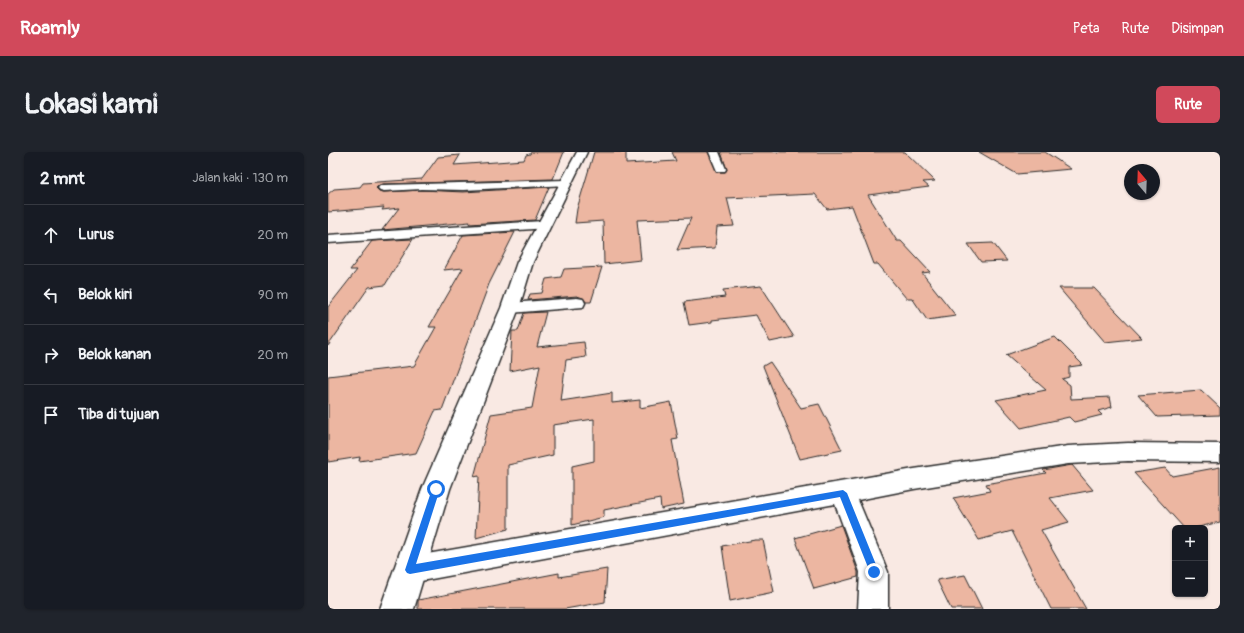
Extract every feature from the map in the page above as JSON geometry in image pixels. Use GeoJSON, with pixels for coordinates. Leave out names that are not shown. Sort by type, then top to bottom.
{"type":"FeatureCollection","features":[{"type":"Feature","properties":{"kind":"street"},"geometry":{"type":"LineString","coordinates":[[398,609],[436,489],[510,308],[525,262],[582,152]]}},
{"type":"Feature","properties":{"kind":"street"},"geometry":{"type":"LineString","coordinates":[[714,152],[721,169]]}},
{"type":"Feature","properties":{"kind":"street"},"geometry":{"type":"LineString","coordinates":[[384,188],[565,183]]}},
{"type":"Feature","properties":{"kind":"street"},"geometry":{"type":"LineString","coordinates":[[328,240],[412,232],[543,225]]}},
{"type":"Feature","properties":{"kind":"street"},"geometry":{"type":"LineString","coordinates":[[510,308],[577,303]]}},
{"type":"Feature","properties":{"kind":"street"},"geometry":{"type":"LineString","coordinates":[[410,570],[914,479],[1068,455],[1128,452],[1220,453]]}},
{"type":"Feature","properties":{"kind":"street"},"geometry":{"type":"LineString","coordinates":[[843,493],[874,572],[873,609]]}},
{"type":"Feature","properties":{"kind":"building"},"geometry":{"type":"Polygon","coordinates":[[[531,152],[564,152],[553,179],[384,184],[379,185],[376,188],[379,191],[384,192],[422,190],[463,192],[549,187],[535,220],[469,224],[470,222],[382,230],[399,208],[382,210],[384,207],[328,212],[328,194],[334,189],[360,187],[363,183],[422,179],[438,157],[460,155],[454,165],[524,160],[526,155],[530,154],[531,152]]]}},
{"type":"Feature","properties":{"kind":"building"},"geometry":{"type":"Polygon","coordinates":[[[594,152],[626,152],[626,164],[676,161],[672,152],[708,152],[717,172],[725,172],[727,170],[721,152],[905,152],[935,181],[923,182],[929,187],[868,195],[897,241],[901,241],[930,272],[922,273],[956,316],[927,320],[912,298],[906,298],[878,264],[874,264],[852,206],[827,209],[815,194],[727,198],[734,226],[717,227],[715,248],[677,250],[691,218],[637,220],[641,260],[604,264],[603,221],[575,223],[577,209],[594,152]]]}},
{"type":"Feature","properties":{"kind":"building"},"geometry":{"type":"Polygon","coordinates":[[[979,152],[1045,152],[1071,169],[1017,174],[979,152]]]}},
{"type":"Feature","properties":{"kind":"building"},"geometry":{"type":"Polygon","coordinates":[[[515,232],[489,284],[442,410],[435,411],[416,453],[359,461],[360,457],[328,462],[328,376],[414,366],[436,327],[429,327],[463,268],[444,270],[463,235],[515,232]]]}},
{"type":"Feature","properties":{"kind":"building"},"geometry":{"type":"Polygon","coordinates":[[[413,239],[385,285],[369,287],[328,346],[328,307],[357,270],[350,270],[372,241],[413,239]]]}},
{"type":"Feature","properties":{"kind":"building"},"geometry":{"type":"Polygon","coordinates":[[[993,243],[1007,261],[981,262],[968,244],[993,243]]]}},
{"type":"Feature","properties":{"kind":"building"},"geometry":{"type":"Polygon","coordinates":[[[602,267],[591,302],[586,302],[583,298],[577,296],[528,300],[530,294],[542,293],[546,279],[561,277],[564,269],[602,267]]]}},
{"type":"Feature","properties":{"kind":"building"},"geometry":{"type":"Polygon","coordinates":[[[761,286],[794,337],[770,342],[756,315],[712,320],[712,322],[689,325],[684,302],[725,297],[723,290],[761,286]]]}},
{"type":"Feature","properties":{"kind":"building"},"geometry":{"type":"Polygon","coordinates":[[[1059,288],[1094,288],[1142,338],[1105,342],[1059,288]]]}},
{"type":"Feature","properties":{"kind":"building"},"geometry":{"type":"Polygon","coordinates":[[[546,312],[537,347],[584,342],[586,357],[566,360],[561,401],[612,393],[612,403],[640,400],[640,408],[671,402],[678,439],[672,440],[684,504],[661,509],[660,499],[604,510],[604,517],[572,525],[572,466],[594,461],[594,419],[553,425],[553,455],[508,465],[508,529],[476,538],[479,476],[474,477],[491,414],[532,408],[540,365],[510,371],[512,331],[518,331],[524,313],[546,312]]]}},
{"type":"Feature","properties":{"kind":"building"},"geometry":{"type":"Polygon","coordinates":[[[1055,337],[1083,365],[1069,367],[1069,377],[1062,379],[1070,385],[1071,399],[1110,397],[1112,407],[1098,411],[1102,415],[1074,422],[1069,417],[1021,428],[996,400],[1046,390],[1006,355],[1055,337]]]}},
{"type":"Feature","properties":{"kind":"building"},"geometry":{"type":"Polygon","coordinates":[[[770,362],[801,408],[819,404],[842,450],[800,459],[763,366],[770,362]]]}},
{"type":"Feature","properties":{"kind":"building"},"geometry":{"type":"Polygon","coordinates":[[[1201,390],[1220,408],[1220,415],[1157,417],[1138,395],[1201,390]]]}},
{"type":"Feature","properties":{"kind":"building"},"geometry":{"type":"Polygon","coordinates":[[[1072,465],[1093,490],[1050,498],[1069,522],[1041,530],[1086,609],[1051,609],[1012,531],[979,540],[953,498],[990,491],[986,484],[1046,473],[1043,470],[1072,465]]]}},
{"type":"Feature","properties":{"kind":"building"},"geometry":{"type":"Polygon","coordinates":[[[1220,467],[1220,522],[1207,525],[1181,525],[1134,473],[1165,468],[1172,476],[1220,467]]]}},
{"type":"Feature","properties":{"kind":"building"},"geometry":{"type":"Polygon","coordinates":[[[841,525],[858,572],[858,577],[814,589],[795,538],[841,525]]]}},
{"type":"Feature","properties":{"kind":"building"},"geometry":{"type":"Polygon","coordinates":[[[763,540],[774,592],[730,601],[722,546],[763,540]]]}},
{"type":"Feature","properties":{"kind":"building"},"geometry":{"type":"Polygon","coordinates":[[[607,569],[605,602],[565,609],[418,609],[418,600],[559,573],[559,577],[607,569]]]}},
{"type":"Feature","properties":{"kind":"building"},"geometry":{"type":"Polygon","coordinates":[[[965,575],[982,609],[951,609],[937,580],[965,575]]]}},
{"type":"Feature","properties":{"kind":"route"},"geometry":{"type":"LineString","coordinates":[[436,489],[410,570],[843,493],[874,572]]}}]}
